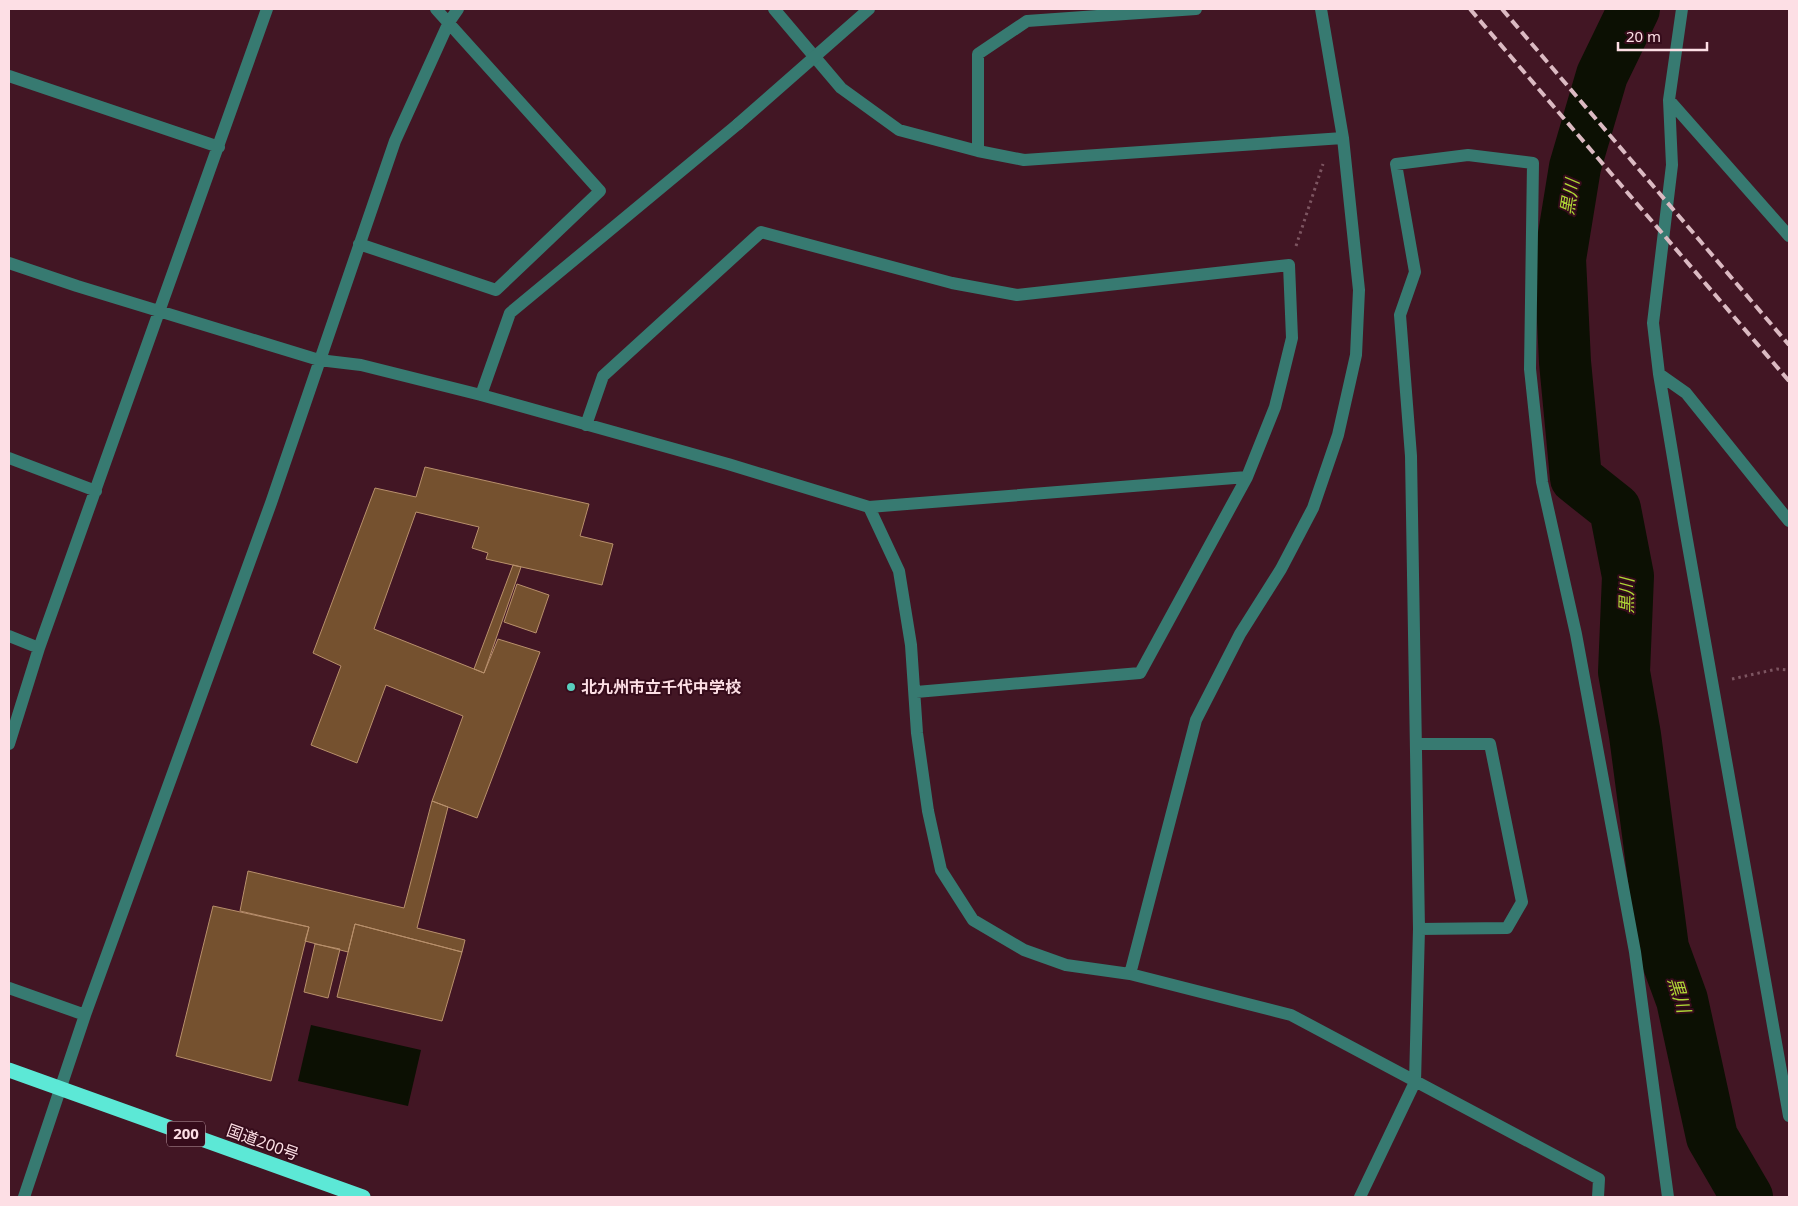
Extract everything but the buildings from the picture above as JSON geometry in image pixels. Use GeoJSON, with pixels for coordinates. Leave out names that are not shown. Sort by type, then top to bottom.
{"type":"FeatureCollection","features":[{"type":"Feature","properties":{"kind":"highway","name":"国道200号"},"geometry":{"type":"LineString","coordinates":[[9,1070],[363,1197]]}},
{"type":"Feature","properties":{"kind":"street"},"geometry":{"type":"LineString","coordinates":[[9,744],[40,648],[162,310],[267,9]]}},
{"type":"Feature","properties":{"kind":"street"},"geometry":{"type":"LineString","coordinates":[[359,244],[496,290],[600,191],[436,9]]}},
{"type":"Feature","properties":{"kind":"street"},"geometry":{"type":"LineString","coordinates":[[24,1197],[62,1089],[85,1015],[258,540],[318,360],[395,141],[449,22],[458,9]]}},
{"type":"Feature","properties":{"kind":"street"},"geometry":{"type":"LineString","coordinates":[[774,9],[842,88],[899,130],[978,151],[1024,160],[1337,139]]}},
{"type":"Feature","properties":{"kind":"street"},"geometry":{"type":"LineString","coordinates":[[481,395],[510,313],[738,124],[868,9]]}},
{"type":"Feature","properties":{"kind":"street"},"geometry":{"type":"LineString","coordinates":[[978,151],[978,54],[1027,21],[1196,9]]}},
{"type":"Feature","properties":{"kind":"street"},"geometry":{"type":"LineString","coordinates":[[1130,974],[1196,720],[1240,634],[1281,569],[1313,508],[1338,435],[1356,355],[1359,290],[1337,139],[1321,9]]}},
{"type":"Feature","properties":{"kind":"street"},"geometry":{"type":"LineString","coordinates":[[1682,9],[1669,100],[1672,165],[1653,323],[1658,374],[1789,1116]]}},
{"type":"Feature","properties":{"kind":"street"},"geometry":{"type":"LineString","coordinates":[[9,76],[219,147]]}},
{"type":"Feature","properties":{"kind":"street"},"geometry":{"type":"LineString","coordinates":[[1669,100],[1789,236]]}},
{"type":"Feature","properties":{"kind":"street"},"geometry":{"type":"LineString","coordinates":[[1360,1197],[1415,1082],[1419,929],[1411,456],[1400,315],[1415,272],[1396,164],[1468,155],[1533,163],[1530,369],[1542,482],[1576,634],[1634,952],[1668,1197]]}},
{"type":"Feature","properties":{"kind":"street"},"geometry":{"type":"LineString","coordinates":[[586,425],[603,376],[761,232],[952,283],[1017,295],[1289,265],[1292,338],[1275,407],[1247,476],[1140,673],[916,692]]}},
{"type":"Feature","properties":{"kind":"street"},"geometry":{"type":"LineString","coordinates":[[9,263],[77,286],[162,310],[318,360],[360,365],[481,395],[728,464],[870,507],[1247,476]]}},
{"type":"Feature","properties":{"kind":"street"},"geometry":{"type":"LineString","coordinates":[[1658,374],[1686,393],[1789,521]]}},
{"type":"Feature","properties":{"kind":"street"},"geometry":{"type":"LineString","coordinates":[[9,458],[96,491]]}},
{"type":"Feature","properties":{"kind":"street"},"geometry":{"type":"LineString","coordinates":[[870,507],[899,571],[916,692],[917,733],[925,792],[941,870],[972,920],[1024,950],[1066,965],[1130,974],[1291,1015],[1599,1180],[1598,1197]]}},
{"type":"Feature","properties":{"kind":"street"},"geometry":{"type":"LineString","coordinates":[[9,636],[40,648]]}},
{"type":"Feature","properties":{"kind":"street"},"geometry":{"type":"LineString","coordinates":[[1416,744],[1490,744],[1522,902],[1507,928],[1419,929]]}},
{"type":"Feature","properties":{"kind":"street"},"geometry":{"type":"LineString","coordinates":[[9,988],[85,1015]]}},
{"type":"Feature","properties":{"kind":"path"},"geometry":{"type":"LineString","coordinates":[[1289,265],[1337,139]]}},
{"type":"Feature","properties":{"kind":"path"},"geometry":{"type":"LineString","coordinates":[[1712,684],[1778,668],[1789,670]]}},
{"type":"Feature","properties":{"kind":"shaded area"},"geometry":{"type":"Polygon","coordinates":[[[311,1025],[421,1050],[408,1106],[298,1081],[311,1025]]]}},
{"type":"Feature","properties":{"kind":"waterway","name":"黒川"},"geometry":{"type":"LineString","coordinates":[[1634,9],[1602,75],[1575,167],[1560,259],[1565,362],[1576,478],[1615,509],[1628,576],[1624,672],[1635,735],[1663,948],[1682,1000],[1712,1137],[1747,1197]]}},
{"type":"Feature","properties":{"kind":"railway"},"geometry":{"type":"LineString","coordinates":[[1470,9],[1789,381]]}},
{"type":"Feature","properties":{"kind":"railway"},"geometry":{"type":"LineString","coordinates":[[1502,9],[1789,345]]}},
{"type":"Feature","properties":{"kind":"place","name":"北九州市立千代中学校"},"geometry":{"type":"Point","coordinates":[571,687]}}]}
